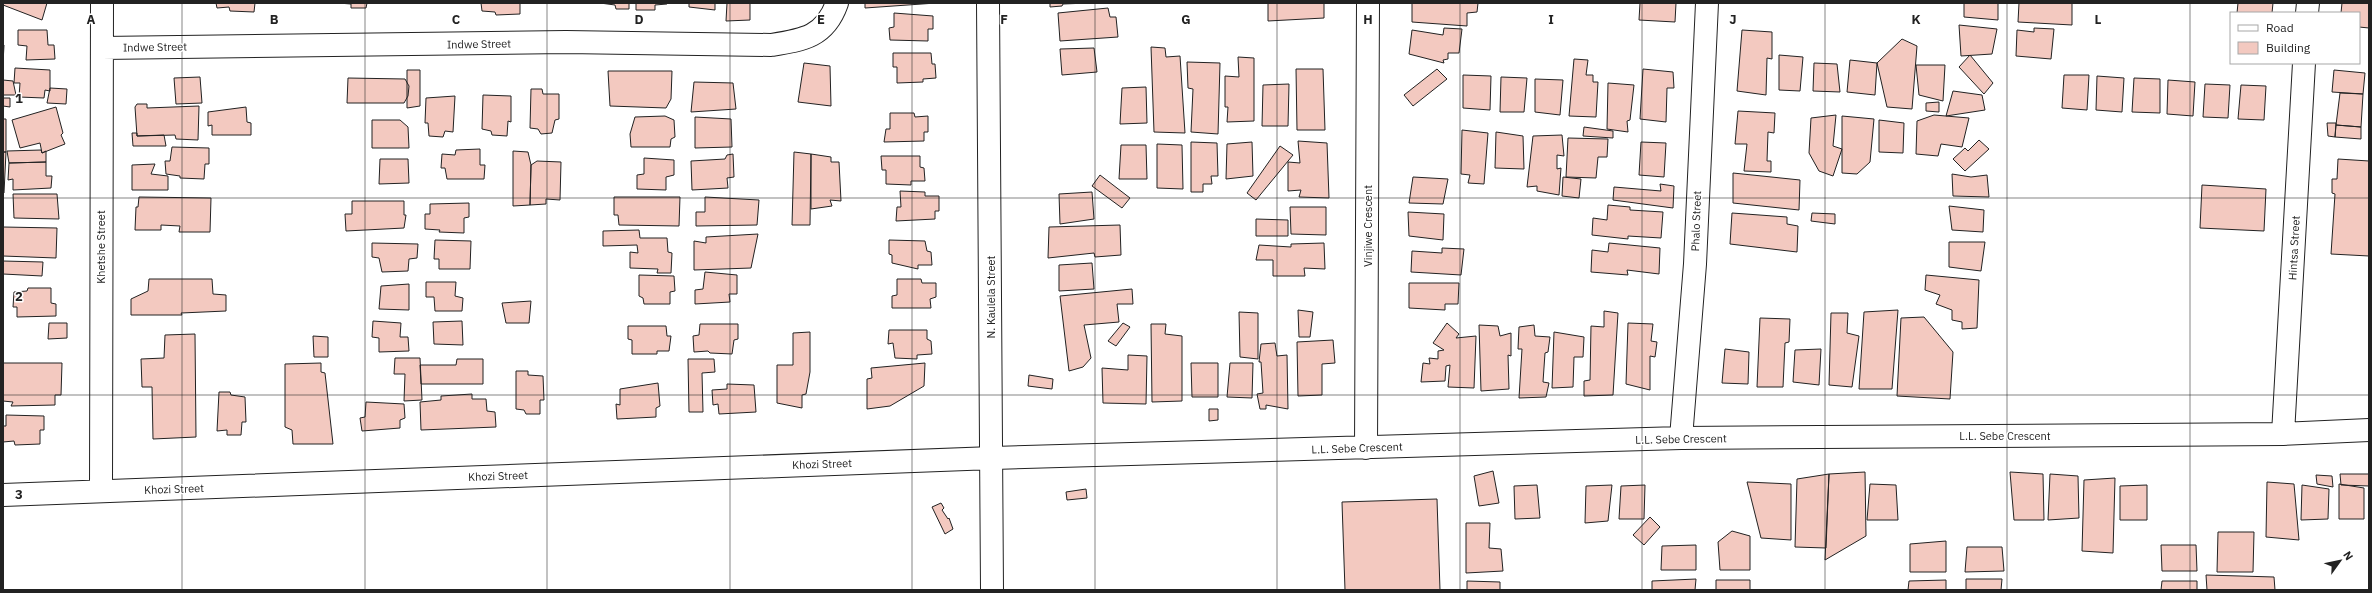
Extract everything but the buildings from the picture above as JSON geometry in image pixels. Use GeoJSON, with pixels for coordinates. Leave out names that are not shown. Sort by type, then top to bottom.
{"type":"FeatureCollection","features":[{"type":"Feature","properties":{"kind":"street","name":"Khetshe Street"},"geometry":{"type":"LineString","coordinates":[[101,491],[102,3]]}},
{"type":"Feature","properties":{"kind":"street","name":"Indwe Street"},"geometry":{"type":"LineString","coordinates":[[102,48],[566,42],[771,45],[798,41],[818,32],[830,19],[837,3]]}},
{"type":"Feature","properties":{"kind":"street","name":"N. Kaulela Street"},"geometry":{"type":"LineString","coordinates":[[988,3],[993,458],[992,590]]}},
{"type":"Feature","properties":{"kind":"street","name":"Vinjiwe Crescent"},"geometry":{"type":"LineString","coordinates":[[1366,448],[1368,3]]}},
{"type":"Feature","properties":{"kind":"street","name":"Phalo Street"},"geometry":{"type":"LineString","coordinates":[[1681,438],[1695,264],[1707,3]]}},
{"type":"Feature","properties":{"kind":"street","name":"Hintsa Street"},"geometry":{"type":"LineString","coordinates":[[2283,434],[2304,64]]}},
{"type":"Feature","properties":{"kind":"street","name":"L.L. Sebe Crescent"},"geometry":{"type":"LineString","coordinates":[[993,458],[1681,438],[2283,434],[2369,430]]}},
{"type":"Feature","properties":{"kind":"street","name":"Khozi Street"},"geometry":{"type":"LineString","coordinates":[[3,495],[993,458]]}}]}
